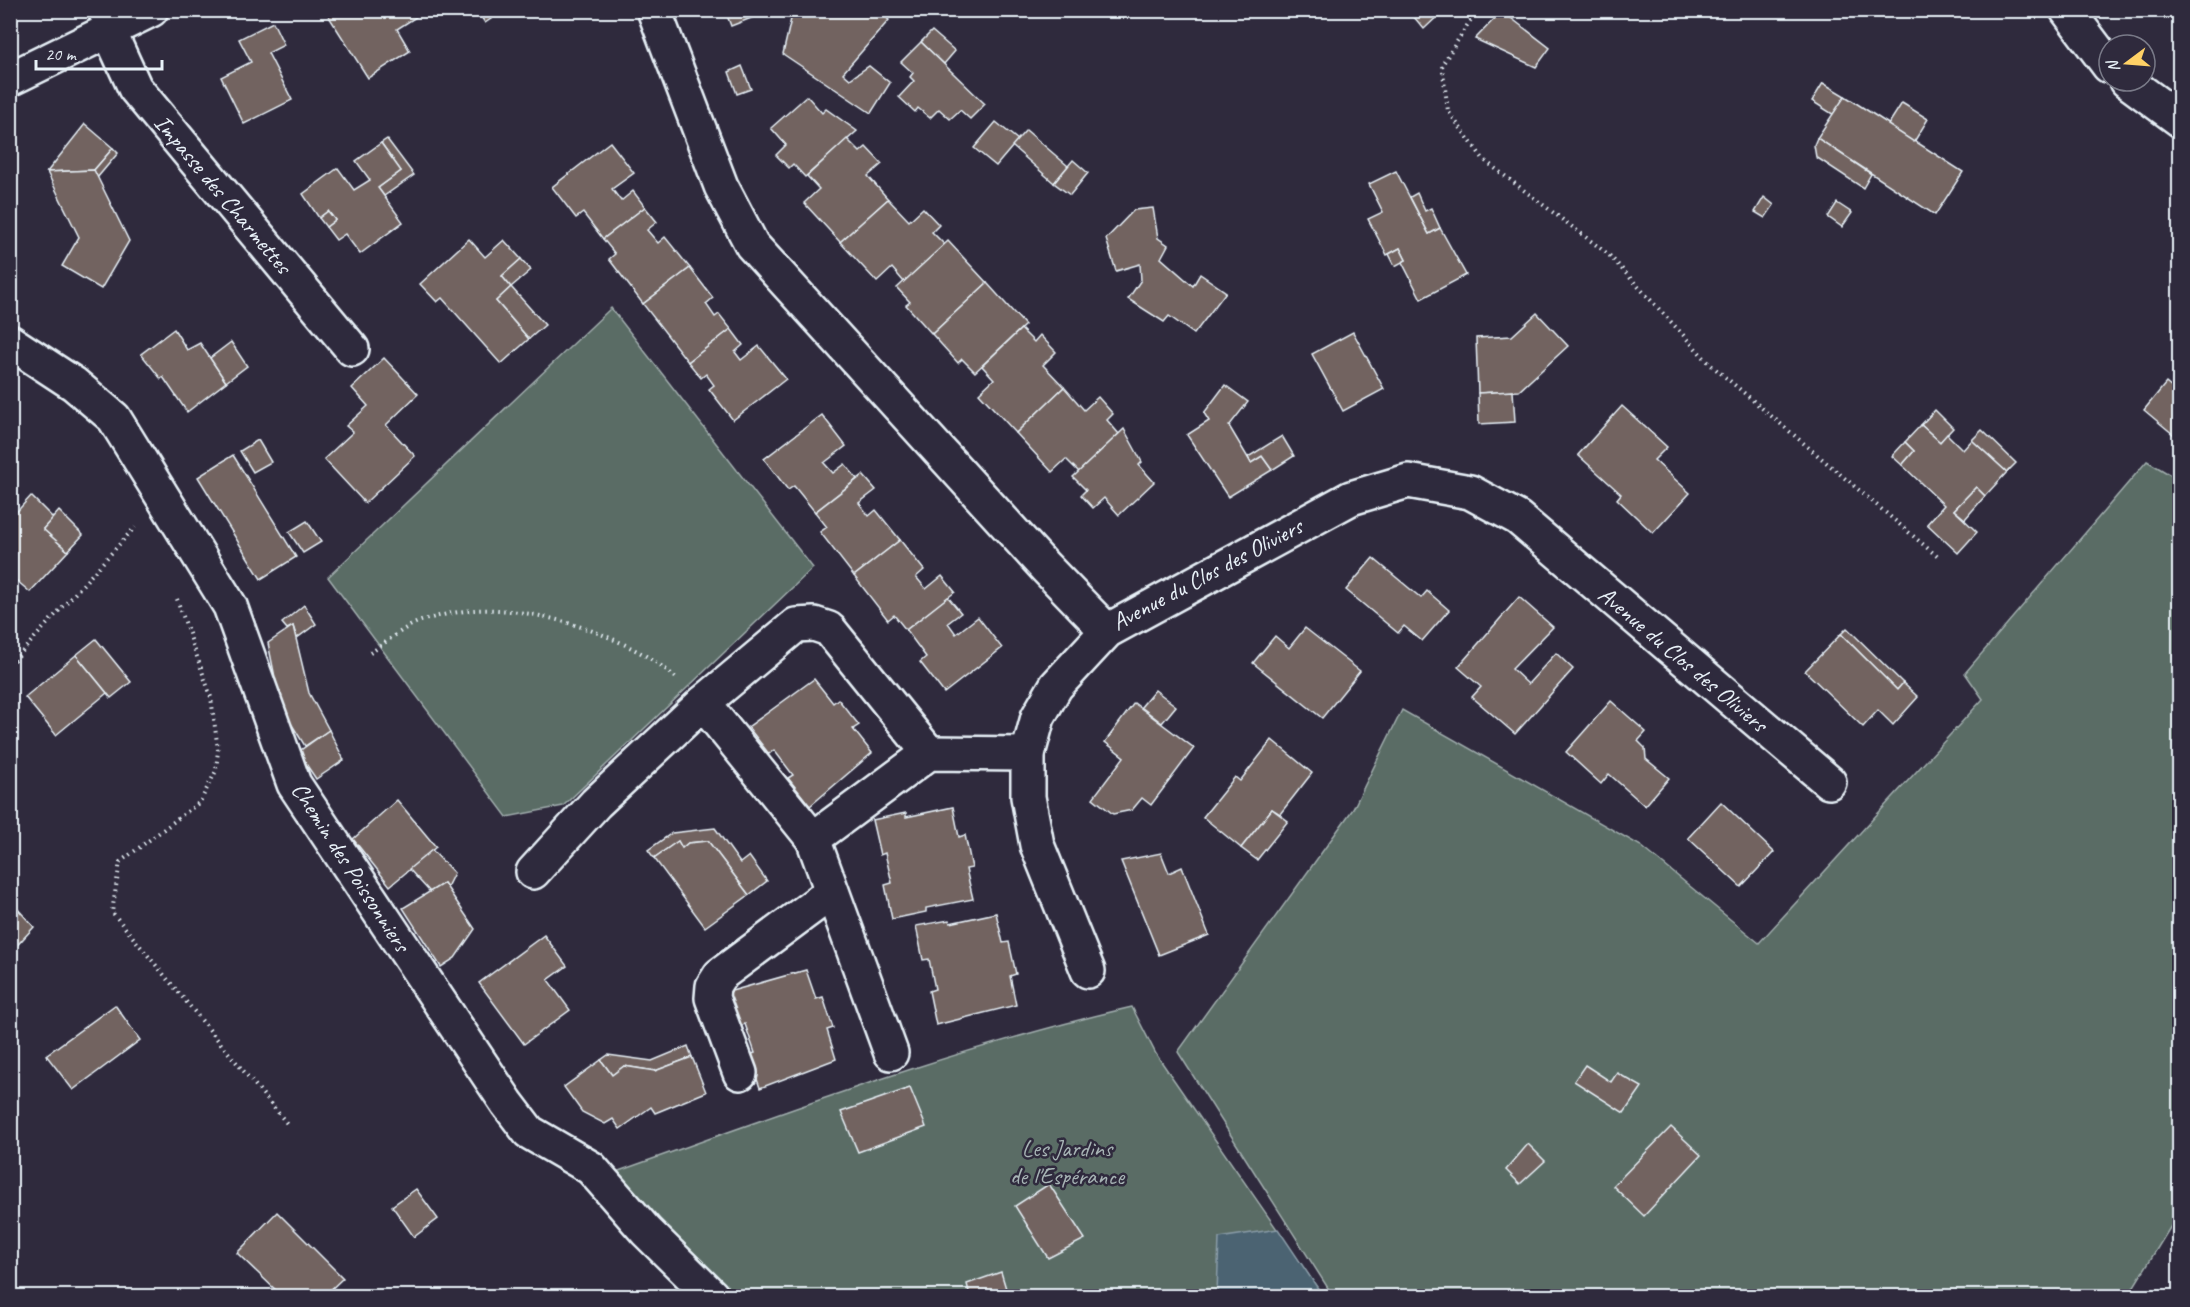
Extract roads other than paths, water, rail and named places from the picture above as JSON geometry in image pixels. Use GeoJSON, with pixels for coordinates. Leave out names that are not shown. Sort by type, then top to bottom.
{"type":"FeatureCollection","features":[{"type":"Feature","properties":{"kind":"street"},"geometry":{"type":"LineString","coordinates":[[10,79],[103,21],[151,10]]}},
{"type":"Feature","properties":{"kind":"street","name":"Avenue du Clos des Oliviers"},"geometry":{"type":"LineString","coordinates":[[654,10],[721,186],[752,245],[1045,567],[1107,631],[1351,498],[1408,481],[1470,492],[1518,518],[1829,782]]}},
{"type":"Feature","properties":{"kind":"street"},"geometry":{"type":"LineString","coordinates":[[2067,10],[2097,50]]}},
{"type":"Feature","properties":{"kind":"street","name":"Impasse des Charmettes"},"geometry":{"type":"LineString","coordinates":[[103,21],[135,88],[352,349]]}},
{"type":"Feature","properties":{"kind":"street"},"geometry":{"type":"LineString","coordinates":[[2141,93],[2180,120]]}},
{"type":"Feature","properties":{"kind":"street","name":"Chemin des Poissonniers"},"geometry":{"type":"LineString","coordinates":[[10,342],[74,384],[114,418],[230,606],[294,784],[507,1103],[529,1132],[591,1168],[646,1231],[712,1296]]}},
{"type":"Feature","properties":{"kind":"street"},"geometry":{"type":"LineString","coordinates":[[533,872],[596,803],[703,703],[796,625],[814,624],[829,629],[929,753]]}},
{"type":"Feature","properties":{"kind":"street"},"geometry":{"type":"LineString","coordinates":[[1088,971],[1036,845],[1028,797],[1028,754],[1038,717],[1056,686],[1107,631]]}},
{"type":"Feature","properties":{"kind":"street"},"geometry":{"type":"LineString","coordinates":[[703,703],[813,839],[891,1053]]}},
{"type":"Feature","properties":{"kind":"street"},"geometry":{"type":"LineString","coordinates":[[813,839],[929,753],[1028,754]]}},
{"type":"Feature","properties":{"kind":"street"},"geometry":{"type":"LineString","coordinates":[[740,1072],[712,998],[713,986],[720,975],[832,892]]}},
{"type":"Feature","properties":{"kind":"water"},"geometry":{"type":"Polygon","coordinates":[[[1278,1229],[1323,1296],[1220,1296],[1217,1293],[1219,1238],[1278,1229]]]}},
{"type":"Feature","properties":{"kind":"park label","name":"Les Jardins de l'Espérance"},"geometry":{"type":"Point","coordinates":[1067,1162]}}]}
